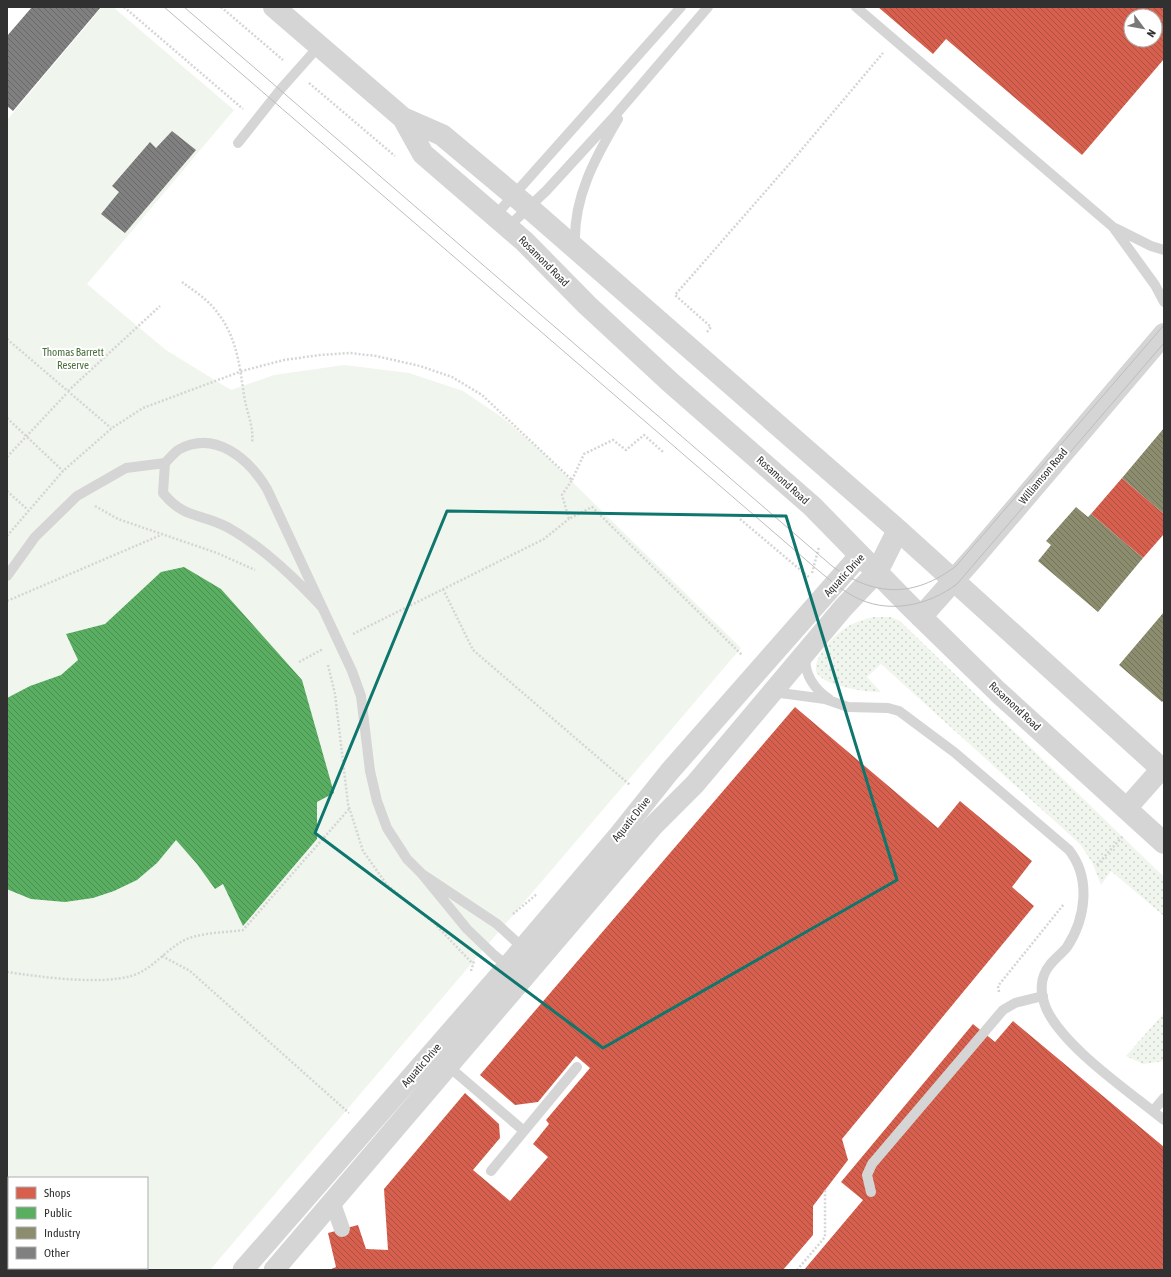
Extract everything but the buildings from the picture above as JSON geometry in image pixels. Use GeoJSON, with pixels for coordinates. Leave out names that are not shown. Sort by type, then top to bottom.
{"type":"FeatureCollection","features":[{"type":"Feature","properties":{"kind":"street","name":"Rosamond Road"},"geometry":{"type":"LineString","coordinates":[[274,7],[403,118],[442,135],[522,201],[898,530],[1163,768]]}},
{"type":"Feature","properties":{"kind":"street","name":"Rosamond Road"},"geometry":{"type":"LineString","coordinates":[[403,118],[424,154],[524,241],[587,305],[670,382],[812,506],[921,617],[998,692],[1164,843]]}},
{"type":"Feature","properties":{"kind":"street","name":"Williamson Road"},"geometry":{"type":"LineString","coordinates":[[921,617],[1164,334]]}},
{"type":"Feature","properties":{"kind":"street","name":"Aquatic Drive"},"geometry":{"type":"LineString","coordinates":[[243,1270],[507,966],[670,771],[860,555],[898,530]]}},
{"type":"Feature","properties":{"kind":"street","name":"Aquatic Drive"},"geometry":{"type":"LineString","coordinates":[[274,1270],[664,814],[695,784],[807,651],[877,572],[898,530]]}},
{"type":"Feature","properties":{"kind":"street"},"geometry":{"type":"LineString","coordinates":[[1131,814],[1163,768]]}},
{"type":"Feature","properties":{"kind":"street"},"geometry":{"type":"LineString","coordinates":[[332,1201],[342,1229]]}},
{"type":"Feature","properties":{"kind":"lane"},"geometry":{"type":"LineString","coordinates":[[502,222],[522,201],[681,7]]}},
{"type":"Feature","properties":{"kind":"lane"},"geometry":{"type":"LineString","coordinates":[[502,222],[522,201],[546,190],[630,98],[708,7]]}},
{"type":"Feature","properties":{"kind":"lane"},"geometry":{"type":"LineString","coordinates":[[856,7],[1113,227],[1155,285],[1164,302]]}},
{"type":"Feature","properties":{"kind":"lane"},"geometry":{"type":"LineString","coordinates":[[238,143],[319,46]]}},
{"type":"Feature","properties":{"kind":"lane"},"geometry":{"type":"LineString","coordinates":[[575,248],[574,226],[586,181],[602,145],[630,98]]}},
{"type":"Feature","properties":{"kind":"lane"},"geometry":{"type":"LineString","coordinates":[[1113,227],[1151,246],[1164,250]]}},
{"type":"Feature","properties":{"kind":"lane"},"geometry":{"type":"LineString","coordinates":[[321,606],[301,584],[250,543],[227,527],[186,513],[173,504],[163,493],[165,463],[177,450],[190,445],[207,442],[222,446],[237,454],[259,476],[267,489],[339,642],[361,696],[370,771],[377,801],[387,828],[398,847],[467,929],[507,966],[530,970],[523,947],[491,920],[422,874]]}},
{"type":"Feature","properties":{"kind":"lane"},"geometry":{"type":"LineString","coordinates":[[7,576],[35,537],[77,496],[126,468],[165,463]]}},
{"type":"Feature","properties":{"kind":"lane"},"geometry":{"type":"LineString","coordinates":[[807,651],[806,666],[808,674],[820,692],[833,701]]}},
{"type":"Feature","properties":{"kind":"lane"},"geometry":{"type":"LineString","coordinates":[[766,699],[780,693],[816,697],[855,708],[888,708],[899,710],[954,752],[1062,843],[1076,861],[1083,880],[1084,901],[1078,922],[1067,946],[1045,973],[1042,983],[1046,1007],[1055,1024],[1071,1042],[1164,1120]]}},
{"type":"Feature","properties":{"kind":"lane"},"geometry":{"type":"LineString","coordinates":[[871,1192],[867,1175],[872,1164],[1003,1010],[1015,1003],[1043,996]]}},
{"type":"Feature","properties":{"kind":"lane"},"geometry":{"type":"LineString","coordinates":[[448,1066],[524,1130]]}},
{"type":"Feature","properties":{"kind":"lane"},"geometry":{"type":"LineString","coordinates":[[491,1170],[577,1067]]}},
{"type":"Feature","properties":{"kind":"lane"},"geometry":{"type":"LineString","coordinates":[[1153,1111],[1164,1098]]}},
{"type":"Feature","properties":{"kind":"path"},"geometry":{"type":"LineString","coordinates":[[124,7],[256,120]]}},
{"type":"Feature","properties":{"kind":"path"},"geometry":{"type":"LineString","coordinates":[[707,332],[711,327],[675,295],[792,161],[894,40]]}},
{"type":"Feature","properties":{"kind":"path"},"geometry":{"type":"LineString","coordinates":[[182,282],[211,304],[222,320],[238,352],[248,415],[254,434],[247,463]]}},
{"type":"Feature","properties":{"kind":"path"},"geometry":{"type":"LineString","coordinates":[[7,457],[68,392],[160,306]]}},
{"type":"Feature","properties":{"kind":"path"},"geometry":{"type":"LineString","coordinates":[[7,339],[112,428]]}},
{"type":"Feature","properties":{"kind":"path"},"geometry":{"type":"LineString","coordinates":[[7,536],[63,471],[112,428],[143,408],[242,371],[284,360],[350,353],[376,356],[420,366],[452,377],[482,395],[572,480]]}},
{"type":"Feature","properties":{"kind":"path"},"geometry":{"type":"LineString","coordinates":[[7,418],[63,471]]}},
{"type":"Feature","properties":{"kind":"path"},"geometry":{"type":"LineString","coordinates":[[569,519],[562,495],[572,480],[584,454],[613,440],[626,450],[644,435],[663,452]]}},
{"type":"Feature","properties":{"kind":"path"},"geometry":{"type":"LineString","coordinates":[[7,492],[28,510]]}},
{"type":"Feature","properties":{"kind":"path"},"geometry":{"type":"LineString","coordinates":[[77,496],[118,519],[216,553],[257,570]]}},
{"type":"Feature","properties":{"kind":"path"},"geometry":{"type":"LineString","coordinates":[[298,662],[544,539],[569,519],[592,507],[743,656]]}},
{"type":"Feature","properties":{"kind":"path"},"geometry":{"type":"LineString","coordinates":[[7,601],[162,534]]}},
{"type":"Feature","properties":{"kind":"path"},"geometry":{"type":"LineString","coordinates":[[443,589],[473,650],[632,786]]}},
{"type":"Feature","properties":{"kind":"path"},"geometry":{"type":"LineString","coordinates":[[320,643],[326,656]]}},
{"type":"Feature","properties":{"kind":"path"},"geometry":{"type":"LineString","coordinates":[[328,664],[335,694],[349,808],[363,851],[387,885],[434,923],[473,964]]}},
{"type":"Feature","properties":{"kind":"path"},"geometry":{"type":"LineString","coordinates":[[7,972],[46,977],[118,978],[131,976],[142,972],[182,941],[198,936],[243,930],[349,808]]}},
{"type":"Feature","properties":{"kind":"path"},"geometry":{"type":"LineString","coordinates":[[1003,1010],[998,986],[1083,880],[1131,814]]}},
{"type":"Feature","properties":{"kind":"path"},"geometry":{"type":"LineString","coordinates":[[161,956],[190,971],[351,1115]]}},
{"type":"Feature","properties":{"kind":"path"},"geometry":{"type":"LineString","coordinates":[[797,1270],[825,1237],[826,1189]]}},
{"type":"Feature","properties":{"kind":"highlighted area"},"geometry":{"type":"Polygon","coordinates":[[[447,511],[786,516],[897,880],[603,1048],[315,833],[447,511]]]}},
{"type":"Feature","properties":{"kind":"green space","name":"Thomas Barrett Reserve"},"geometry":{"type":"Polygon","coordinates":[[[102,7],[113,7],[234,110],[87,284],[166,350],[231,390],[274,375],[344,365],[409,373],[463,391],[503,418],[542,452],[741,648],[210,1270],[7,1270],[7,120],[102,7]]]}},
{"type":"Feature","properties":{"kind":"green space"},"geometry":{"type":"Polygon","coordinates":[[[873,617],[891,617],[900,621],[1164,877],[1164,916],[1111,871],[1101,885],[1092,862],[1080,844],[881,664],[867,677],[881,692],[847,688],[829,682],[817,673],[817,661],[825,647],[842,630],[853,624],[873,617]]]}},
{"type":"Feature","properties":{"kind":"green space"},"geometry":{"type":"Polygon","coordinates":[[[1164,1013],[1164,1061],[1143,1064],[1126,1056],[1164,1013]]]}},
{"type":"Feature","properties":{"kind":"tram line"},"geometry":{"type":"LineString","coordinates":[[164,7],[813,566],[853,596],[866,602],[893,606],[907,605],[933,598],[946,592],[957,584],[1164,343]]}},
{"type":"Feature","properties":{"kind":"tram line"},"geometry":{"type":"LineString","coordinates":[[184,7],[832,566],[863,584],[894,590],[909,588],[925,584],[956,566],[1164,325]]}}]}
